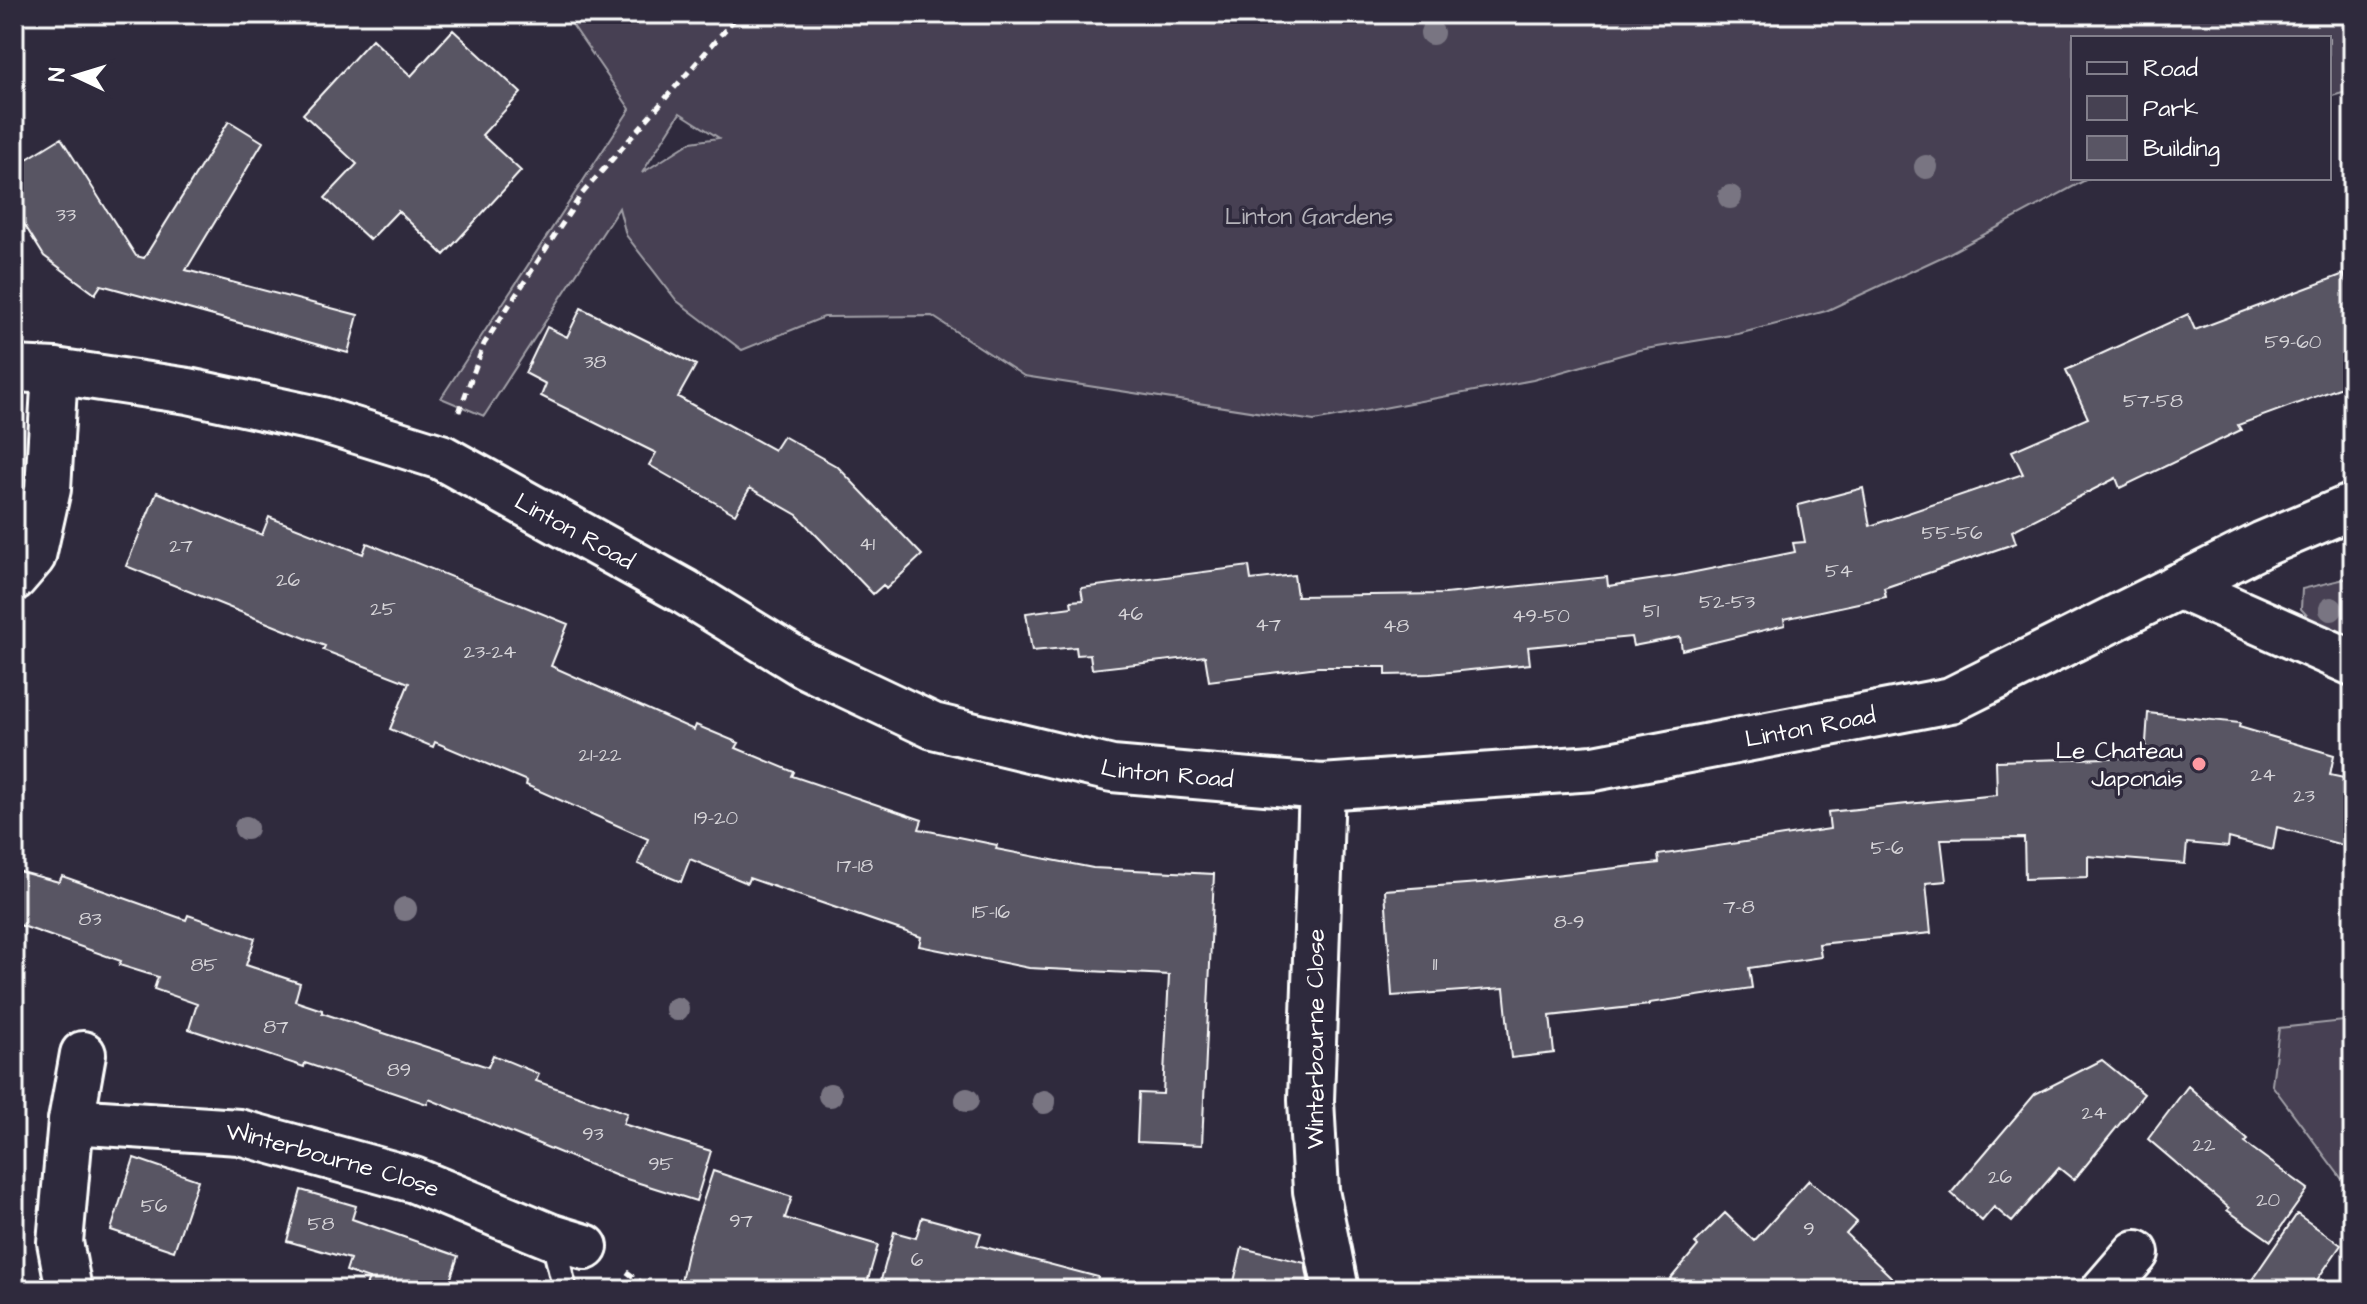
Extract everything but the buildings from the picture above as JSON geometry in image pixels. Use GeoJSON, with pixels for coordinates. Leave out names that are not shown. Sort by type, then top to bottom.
{"type":"FeatureCollection","features":[{"type":"Feature","properties":{"kind":"street","name":"Linton Road"},"geometry":{"type":"LineString","coordinates":[[34,370],[188,391],[307,416],[441,457],[685,592],[804,665],[933,726],[1112,769],[1322,787],[1594,768],[1951,700],[2263,544],[2353,506]]}},
{"type":"Feature","properties":{"kind":"street"},"geometry":{"type":"LineString","coordinates":[[14,578],[33,556],[48,489],[34,370]]}},
{"type":"Feature","properties":{"kind":"street"},"geometry":{"type":"LineString","coordinates":[[2178,586],[2353,663]]}},
{"type":"Feature","properties":{"kind":"street","name":"Winterbourne Close"},"geometry":{"type":"LineString","coordinates":[[1322,787],[1311,1100],[1316,1191],[1336,1290]]}},
{"type":"Feature","properties":{"kind":"street"},"geometry":{"type":"LineString","coordinates":[[69,1290],[60,1242],[71,1121],[83,1054]]}},
{"type":"Feature","properties":{"kind":"street","name":"Winterbourne Close"},"geometry":{"type":"LineString","coordinates":[[71,1121],[239,1132],[414,1180],[568,1242]]}},
{"type":"Feature","properties":{"kind":"street"},"geometry":{"type":"LineString","coordinates":[[2104,1290],[2136,1253]]}},
{"type":"Feature","properties":{"kind":"lane"},"geometry":{"type":"LineString","coordinates":[[565,1290],[568,1242]]}},
{"type":"Feature","properties":{"kind":"path"},"geometry":{"type":"LineString","coordinates":[[441,457],[484,344],[581,195],[739,14]]}},
{"type":"Feature","properties":{"kind":"green space","name":"Linton Gardens"},"geometry":{"type":"Polygon","coordinates":[[[565,14],[2353,14],[2353,90],[2331,96],[2331,36],[2071,36],[2071,180],[2085,180],[1946,255],[1826,311],[1738,334],[1639,350],[1533,380],[1314,421],[1024,376],[932,316],[824,317],[742,350],[677,301],[626,235],[619,208],[484,416],[441,398],[630,109],[565,14]],[[680,113],[642,173],[691,142],[719,138],[680,113]]]}},
{"type":"Feature","properties":{"kind":"green space"},"geometry":{"type":"Polygon","coordinates":[[[2353,577],[2353,653],[2337,648],[2301,609],[2302,589],[2353,577]]]}},
{"type":"Feature","properties":{"kind":"green space"},"geometry":{"type":"Polygon","coordinates":[[[2353,1020],[2353,1194],[2272,1085],[2279,1028],[2353,1020]]]}},
{"type":"Feature","properties":{"kind":"place","name":"Le Chateau Japonais"},"geometry":{"type":"Point","coordinates":[2199,764]}}]}
